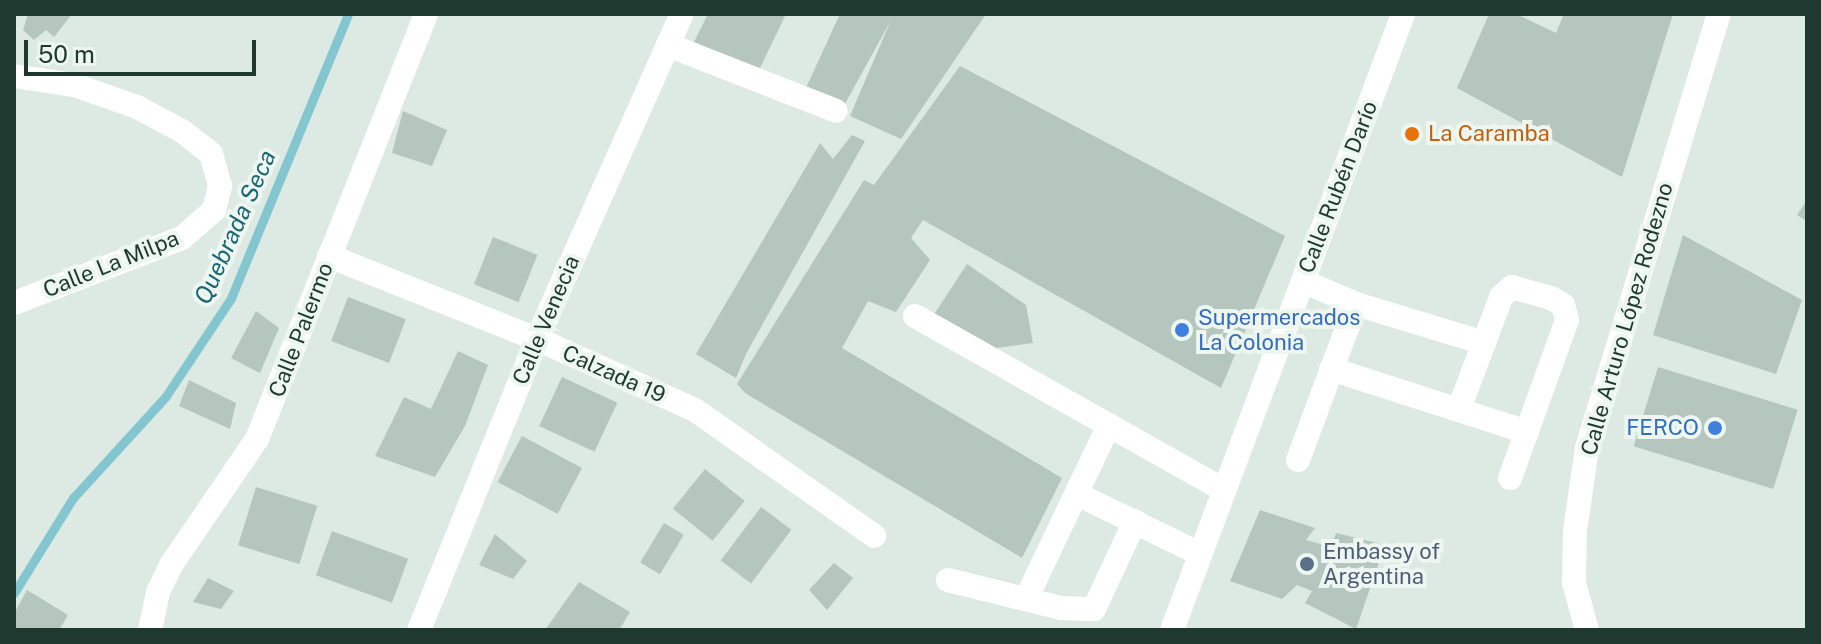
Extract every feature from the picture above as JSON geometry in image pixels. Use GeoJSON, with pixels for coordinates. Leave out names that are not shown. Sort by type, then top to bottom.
{"type":"FeatureCollection","features":[{"type":"Feature","properties":{"kind":"street","name":"Calle Palermo"},"geometry":{"type":"LineString","coordinates":[[150,630],[158,592],[171,565],[257,439],[426,14]]}},
{"type":"Feature","properties":{"kind":"street","name":"Calle Venecia"},"geometry":{"type":"LineString","coordinates":[[419,630],[537,339],[682,14]]}},
{"type":"Feature","properties":{"kind":"street","name":"Calle Rubén Darío"},"geometry":{"type":"LineString","coordinates":[[1172,630],[1403,14]]}},
{"type":"Feature","properties":{"kind":"street","name":"Calle Arturo López Rodezno"},"geometry":{"type":"LineString","coordinates":[[1587,630],[1574,583],[1575,531],[1587,448],[1719,14]]}},
{"type":"Feature","properties":{"kind":"street"},"geometry":{"type":"LineString","coordinates":[[668,45],[836,111]]}},
{"type":"Feature","properties":{"kind":"street","name":"Calle La Milpa"},"geometry":{"type":"LineString","coordinates":[[14,76],[74,85],[137,107],[182,131],[211,154],[220,186],[214,210],[182,238],[14,303]]}},
{"type":"Feature","properties":{"kind":"street","name":"Calzada 19"},"geometry":{"type":"LineString","coordinates":[[329,256],[537,339],[695,410],[874,536]]}},
{"type":"Feature","properties":{"kind":"street"},"geometry":{"type":"LineString","coordinates":[[1303,281],[1356,304],[1484,343]]}},
{"type":"Feature","properties":{"kind":"street"},"geometry":{"type":"LineString","coordinates":[[1459,409],[1501,297],[1512,287],[1551,298],[1563,305],[1567,320],[1510,478]]}},
{"type":"Feature","properties":{"kind":"street"},"geometry":{"type":"LineString","coordinates":[[1298,460],[1356,304]]}},
{"type":"Feature","properties":{"kind":"street"},"geometry":{"type":"LineString","coordinates":[[915,316],[1224,490]]}},
{"type":"Feature","properties":{"kind":"street"},"geometry":{"type":"LineString","coordinates":[[1331,369],[1527,432]]}},
{"type":"Feature","properties":{"kind":"street"},"geometry":{"type":"LineString","coordinates":[[1026,599],[1109,425]]}},
{"type":"Feature","properties":{"kind":"street"},"geometry":{"type":"LineString","coordinates":[[1077,494],[1200,554]]}},
{"type":"Feature","properties":{"kind":"street"},"geometry":{"type":"LineString","coordinates":[[948,580],[1061,608],[1094,609],[1135,521]]}},
{"type":"Feature","properties":{"kind":"building"},"geometry":{"type":"Polygon","coordinates":[[[28,14],[72,14],[54,37],[46,30],[34,40],[23,30],[28,14]]]}},
{"type":"Feature","properties":{"kind":"building"},"geometry":{"type":"Polygon","coordinates":[[[708,14],[786,14],[759,70],[694,42],[708,14]]]}},
{"type":"Feature","properties":{"kind":"building"},"geometry":{"type":"Polygon","coordinates":[[[840,14],[986,14],[901,139],[850,116],[891,20],[840,113],[805,90],[840,14]]]}},
{"type":"Feature","properties":{"kind":"building"},"geometry":{"type":"Polygon","coordinates":[[[1489,14],[1516,14],[1556,33],[1564,14],[1673,14],[1622,177],[1457,88],[1489,14]]]}},
{"type":"Feature","properties":{"kind":"building","name":"Supermercados La Colonia"},"geometry":{"type":"Polygon","coordinates":[[[960,66],[1285,236],[1221,388],[923,220],[911,238],[930,260],[896,312],[868,301],[842,348],[1062,478],[1022,558],[745,393],[737,384],[864,180],[874,185],[960,66]]]}},
{"type":"Feature","properties":{"kind":"building"},"geometry":{"type":"Polygon","coordinates":[[[403,111],[447,130],[432,166],[392,153],[403,111]]]}},
{"type":"Feature","properties":{"kind":"building"},"geometry":{"type":"Polygon","coordinates":[[[852,135],[865,141],[746,354],[736,378],[696,354],[820,143],[833,159],[852,135]]]}},
{"type":"Feature","properties":{"kind":"building"},"geometry":{"type":"Polygon","coordinates":[[[1807,200],[1807,221],[1797,215],[1807,200]]]}},
{"type":"Feature","properties":{"kind":"building"},"geometry":{"type":"Polygon","coordinates":[[[1683,235],[1802,300],[1776,374],[1653,335],[1683,235]]]}},
{"type":"Feature","properties":{"kind":"building"},"geometry":{"type":"Polygon","coordinates":[[[493,237],[538,255],[518,302],[474,284],[493,237]]]}},
{"type":"Feature","properties":{"kind":"building"},"geometry":{"type":"Polygon","coordinates":[[[967,264],[1026,305],[1033,343],[990,349],[933,316],[967,264]]]}},
{"type":"Feature","properties":{"kind":"building"},"geometry":{"type":"Polygon","coordinates":[[[348,297],[406,319],[389,363],[331,341],[348,297]]]}},
{"type":"Feature","properties":{"kind":"building"},"geometry":{"type":"Polygon","coordinates":[[[256,311],[279,328],[260,373],[231,358],[256,311]]]}},
{"type":"Feature","properties":{"kind":"building"},"geometry":{"type":"Polygon","coordinates":[[[458,351],[488,365],[465,426],[435,477],[375,456],[404,397],[431,409],[458,351]]]}},
{"type":"Feature","properties":{"kind":"building","name":"FERCO"},"geometry":{"type":"Polygon","coordinates":[[[1658,367],[1798,410],[1773,489],[1634,446],[1658,367]]]}},
{"type":"Feature","properties":{"kind":"building"},"geometry":{"type":"Polygon","coordinates":[[[562,377],[617,403],[594,452],[539,426],[562,377]]]}},
{"type":"Feature","properties":{"kind":"building"},"geometry":{"type":"Polygon","coordinates":[[[189,380],[236,403],[230,429],[179,406],[189,380]]]}},
{"type":"Feature","properties":{"kind":"building"},"geometry":{"type":"Polygon","coordinates":[[[522,436],[582,468],[558,514],[498,482],[522,436]]]}},
{"type":"Feature","properties":{"kind":"building"},"geometry":{"type":"Polygon","coordinates":[[[705,469],[745,501],[713,541],[673,509],[705,469]]]}},
{"type":"Feature","properties":{"kind":"building"},"geometry":{"type":"Polygon","coordinates":[[[256,487],[317,506],[299,564],[238,545],[256,487]]]}},
{"type":"Feature","properties":{"kind":"building"},"geometry":{"type":"Polygon","coordinates":[[[761,507],[791,530],[751,583],[721,561],[761,507]]]}},
{"type":"Feature","properties":{"kind":"building","name":"Embassy of Argentina"},"geometry":{"type":"Polygon","coordinates":[[[1260,510],[1315,528],[1306,540],[1331,547],[1336,533],[1385,545],[1356,629],[1305,603],[1312,591],[1297,585],[1282,599],[1230,581],[1260,510]]]}},
{"type":"Feature","properties":{"kind":"building"},"geometry":{"type":"Polygon","coordinates":[[[664,523],[684,535],[660,574],[640,562],[664,523]]]}},
{"type":"Feature","properties":{"kind":"building"},"geometry":{"type":"Polygon","coordinates":[[[332,531],[408,559],[392,603],[316,575],[332,531]]]}},
{"type":"Feature","properties":{"kind":"building"},"geometry":{"type":"Polygon","coordinates":[[[495,534],[527,561],[513,579],[479,565],[495,534]]]}},
{"type":"Feature","properties":{"kind":"building"},"geometry":{"type":"Polygon","coordinates":[[[834,563],[853,578],[827,610],[809,590],[834,563]]]}},
{"type":"Feature","properties":{"kind":"building"},"geometry":{"type":"Polygon","coordinates":[[[208,578],[234,591],[221,609],[193,602],[208,578]]]}},
{"type":"Feature","properties":{"kind":"building"},"geometry":{"type":"Polygon","coordinates":[[[579,582],[630,612],[619,630],[545,630],[579,582]]]}},
{"type":"Feature","properties":{"kind":"building"},"geometry":{"type":"Polygon","coordinates":[[[27,590],[68,615],[59,630],[14,630],[14,614],[27,590]]]}},
{"type":"Feature","properties":{"kind":"waterway","name":"Quebrada Seca"},"geometry":{"type":"LineString","coordinates":[[14,593],[73,498],[166,396],[231,298],[348,14]]}},
{"type":"Feature","properties":{"kind":"place","name":"La Caramba"},"geometry":{"type":"Point","coordinates":[1412,134]}},
{"type":"Feature","properties":{"kind":"place","name":"Supermercados La Colonia"},"geometry":{"type":"Point","coordinates":[1182,330]}},
{"type":"Feature","properties":{"kind":"place","name":"FERCO"},"geometry":{"type":"Point","coordinates":[1715,428]}},
{"type":"Feature","properties":{"kind":"place","name":"Embassy of Argentina"},"geometry":{"type":"Point","coordinates":[1307,564]}}]}
